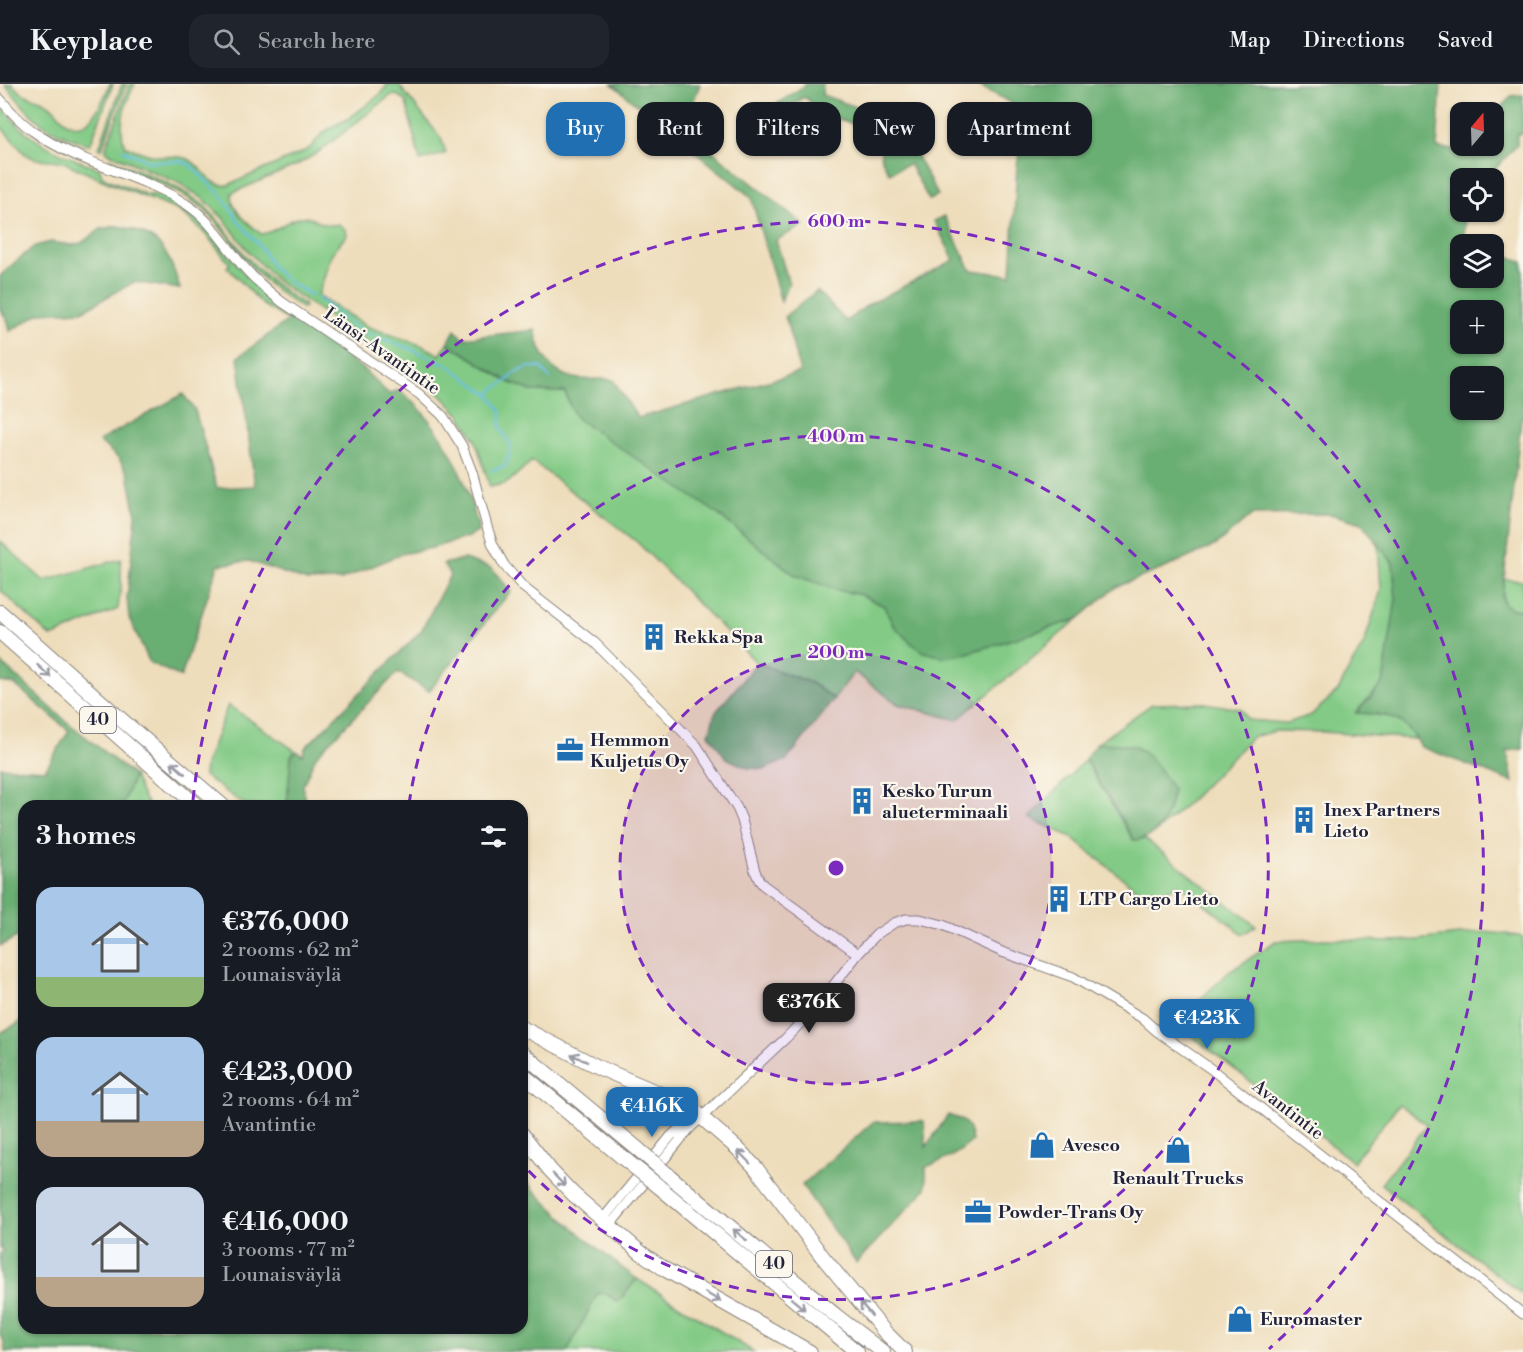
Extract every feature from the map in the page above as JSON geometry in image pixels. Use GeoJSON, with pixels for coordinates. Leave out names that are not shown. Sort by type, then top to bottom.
{"type":"FeatureCollection","features":[{"type":"Feature","properties":{"kind":"highway"},"geometry":{"type":"LineString","coordinates":[[0,603],[38,644]]}},
{"type":"Feature","properties":{"kind":"highway","name":"40"},"geometry":{"type":"LineString","coordinates":[[0,612],[216,800]]}},
{"type":"Feature","properties":{"kind":"highway","name":"40"},"geometry":{"type":"LineString","coordinates":[[0,632],[191,800]]}},
{"type":"Feature","properties":{"kind":"highway"},"geometry":{"type":"LineString","coordinates":[[528,1031],[590,1063],[677,1101],[698,1115],[756,1168],[822,1256],[884,1331],[905,1352]]}},
{"type":"Feature","properties":{"kind":"highway","name":"40"},"geometry":{"type":"LineString","coordinates":[[528,1058],[835,1315],[883,1352]]}},
{"type":"Feature","properties":{"kind":"highway","name":"40"},"geometry":{"type":"LineString","coordinates":[[528,1079],[857,1352]]}},
{"type":"Feature","properties":{"kind":"highway"},"geometry":{"type":"LineString","coordinates":[[528,1142],[573,1194],[640,1252],[666,1270],[810,1352]]}},
{"type":"Feature","properties":{"kind":"street","name":"Länsi-Avantintie"},"geometry":{"type":"LineString","coordinates":[[0,99],[24,125],[41,137],[161,191],[194,209],[209,223],[243,267],[270,292],[437,409],[450,425],[462,446],[492,541],[510,573],[530,593],[595,643],[697,746],[737,808],[759,880],[858,954]]}},
{"type":"Feature","properties":{"kind":"street","name":"Avantintie"},"geometry":{"type":"LineString","coordinates":[[605,1223],[672,1148],[698,1115],[733,1088],[786,1038],[818,1005],[858,954],[877,934],[884,928],[906,919],[920,919],[943,924],[1002,952],[1073,977],[1142,1018],[1211,1069],[1523,1314]]}},
{"type":"Feature","properties":{"kind":"green space"},"geometry":{"type":"Polygon","coordinates":[[[5,84],[12,84],[23,94],[46,103],[65,121],[76,125],[90,120],[100,107],[110,84],[113,84],[90,145],[41,123],[26,110],[5,84]]]}},
{"type":"Feature","properties":{"kind":"green space"},"geometry":{"type":"Polygon","coordinates":[[[122,84],[126,84],[100,150],[99,148],[122,84]]]}},
{"type":"Feature","properties":{"kind":"green space"},"geometry":{"type":"Polygon","coordinates":[[[130,84],[135,84],[123,114],[122,130],[125,146],[153,155],[186,158],[195,163],[212,181],[228,185],[310,148],[322,134],[348,119],[382,93],[386,84],[398,84],[441,138],[446,153],[420,161],[406,102],[399,96],[392,95],[319,152],[297,165],[232,193],[237,211],[261,234],[301,217],[311,218],[328,225],[339,224],[346,230],[347,235],[332,253],[318,296],[366,326],[423,346],[440,355],[448,343],[507,381],[531,391],[565,392],[570,406],[715,512],[795,575],[837,590],[862,595],[884,606],[893,625],[967,653],[1078,619],[957,720],[898,704],[854,672],[834,699],[811,683],[757,663],[637,542],[532,461],[507,483],[490,487],[475,439],[460,415],[426,380],[423,381],[278,282],[248,251],[224,219],[206,201],[179,183],[106,151],[130,84]]]}},
{"type":"Feature","properties":{"kind":"green space"},"geometry":{"type":"Polygon","coordinates":[[[612,84],[700,84],[693,102],[637,102],[637,104],[612,84]]]}},
{"type":"Feature","properties":{"kind":"green space"},"geometry":{"type":"Polygon","coordinates":[[[805,84],[823,84],[822,95],[853,106],[853,124],[841,120],[841,102],[810,102],[804,97],[796,102],[780,102],[805,84]]]}},
{"type":"Feature","properties":{"kind":"green space"},"geometry":{"type":"Polygon","coordinates":[[[976,84],[1441,84],[1437,148],[1450,149],[1450,156],[1504,156],[1504,104],[1511,96],[1523,95],[1523,134],[1517,134],[1517,145],[1496,168],[1450,168],[1450,222],[1465,222],[1464,234],[1450,234],[1450,288],[1504,288],[1504,254],[1523,262],[1523,417],[1502,599],[1510,608],[1523,610],[1523,749],[1507,751],[1513,782],[1421,747],[1409,729],[1395,719],[1382,715],[1356,713],[1383,683],[1396,599],[1393,563],[1362,523],[1330,514],[1252,515],[1216,545],[1116,587],[1078,619],[967,653],[944,657],[924,652],[911,643],[893,625],[884,606],[862,595],[837,590],[795,575],[715,512],[576,418],[565,392],[531,391],[507,381],[448,343],[455,330],[463,338],[535,330],[540,348],[554,369],[561,374],[580,379],[613,380],[638,418],[800,372],[785,316],[817,291],[846,321],[868,305],[954,260],[934,221],[944,216],[971,270],[1011,275],[1017,164],[1019,156],[1092,156],[1092,102],[1009,102],[976,84]]]}},
{"type":"Feature","properties":{"kind":"green space"},"geometry":{"type":"Polygon","coordinates":[[[0,105],[23,130],[35,139],[62,154],[100,169],[102,176],[107,179],[147,195],[163,196],[178,203],[207,228],[254,284],[294,316],[288,320],[263,305],[227,267],[230,264],[206,235],[177,210],[61,161],[35,159],[25,154],[0,126],[0,105]]]}},
{"type":"Feature","properties":{"kind":"green space"},"geometry":{"type":"Polygon","coordinates":[[[39,128],[85,148],[67,146],[54,140],[39,128]]]}},
{"type":"Feature","properties":{"kind":"green space"},"geometry":{"type":"Polygon","coordinates":[[[701,156],[718,156],[804,225],[776,240],[789,284],[781,302],[751,197],[701,156]]]}},
{"type":"Feature","properties":{"kind":"green space"},"geometry":{"type":"Polygon","coordinates":[[[881,156],[917,156],[938,195],[929,200],[909,164],[889,173],[881,156]]]}},
{"type":"Feature","properties":{"kind":"green space"},"geometry":{"type":"Polygon","coordinates":[[[110,159],[159,179],[194,198],[215,217],[259,269],[305,307],[302,308],[288,299],[261,277],[201,207],[169,188],[110,163],[108,161],[110,159]]]}},
{"type":"Feature","properties":{"kind":"green space"},"geometry":{"type":"Polygon","coordinates":[[[117,226],[143,233],[160,246],[171,264],[180,289],[134,282],[82,311],[40,313],[10,331],[8,321],[0,309],[0,276],[35,246],[51,242],[72,245],[81,243],[101,229],[117,226]]]}},
{"type":"Feature","properties":{"kind":"green space"},"geometry":{"type":"Polygon","coordinates":[[[294,316],[364,370],[389,394],[399,390],[420,409],[450,451],[470,497],[479,531],[471,536],[432,548],[401,554],[341,580],[307,581],[249,561],[218,565],[181,677],[150,663],[129,618],[127,598],[136,515],[128,473],[119,459],[99,441],[183,394],[195,410],[217,488],[255,486],[238,357],[294,316]]]}},
{"type":"Feature","properties":{"kind":"green space"},"geometry":{"type":"Polygon","coordinates":[[[0,541],[44,581],[121,559],[118,609],[51,637],[0,590],[0,541]]]}},
{"type":"Feature","properties":{"kind":"green space"},"geometry":{"type":"Polygon","coordinates":[[[1378,542],[1393,563],[1396,599],[1383,683],[1356,712],[1391,717],[1405,725],[1417,739],[1276,731],[1252,737],[1194,797],[1155,833],[1167,814],[1173,789],[1118,744],[1097,743],[1152,704],[1205,703],[1241,709],[1248,720],[1287,723],[1311,715],[1338,691],[1364,644],[1381,590],[1378,542]]]}},
{"type":"Feature","properties":{"kind":"green space"},"geometry":{"type":"Polygon","coordinates":[[[464,559],[491,568],[511,591],[429,691],[398,672],[316,756],[303,785],[304,800],[287,800],[291,756],[296,751],[303,755],[305,748],[421,631],[450,575],[443,564],[464,559]]]}},
{"type":"Feature","properties":{"kind":"green space"},"geometry":{"type":"Polygon","coordinates":[[[1504,579],[1523,581],[1523,610],[1510,608],[1504,602],[1504,579]]]}},
{"type":"Feature","properties":{"kind":"green space"},"geometry":{"type":"Polygon","coordinates":[[[0,662],[66,721],[134,776],[124,800],[18,800],[18,936],[0,946],[0,767],[45,770],[69,731],[14,684],[0,682],[0,662]]]}},
{"type":"Feature","properties":{"kind":"green space"},"geometry":{"type":"Polygon","coordinates":[[[757,663],[811,683],[834,699],[787,760],[765,769],[748,768],[726,758],[709,734],[715,713],[757,663]]]}},
{"type":"Feature","properties":{"kind":"green space"},"geometry":{"type":"Polygon","coordinates":[[[228,705],[296,751],[291,756],[287,800],[238,800],[204,776],[205,765],[228,705]]]}},
{"type":"Feature","properties":{"kind":"green space"},"geometry":{"type":"Polygon","coordinates":[[[1097,743],[1126,745],[1141,750],[1156,765],[1173,789],[1166,816],[1151,835],[1134,840],[1085,759],[1097,743]]]}},
{"type":"Feature","properties":{"kind":"green space"},"geometry":{"type":"Polygon","coordinates":[[[1085,760],[1133,840],[1145,839],[1256,926],[1243,934],[1179,884],[1149,899],[1069,836],[1029,818],[1085,760]]]}},
{"type":"Feature","properties":{"kind":"green space"},"geometry":{"type":"Polygon","coordinates":[[[134,776],[145,800],[124,800],[134,776]]]}},
{"type":"Feature","properties":{"kind":"green space"},"geometry":{"type":"Polygon","coordinates":[[[1484,932],[1523,937],[1523,1295],[1381,1184],[1427,1125],[1399,1104],[1353,1162],[1182,1028],[1181,1017],[1229,972],[1276,941],[1417,940],[1484,932]]]}},
{"type":"Feature","properties":{"kind":"green space"},"geometry":{"type":"Polygon","coordinates":[[[18,1023],[18,1334],[528,1334],[528,1183],[577,1231],[637,1279],[618,1302],[605,1293],[597,1294],[567,1352],[5,1352],[0,1335],[0,1253],[3,1252],[0,1247],[0,1033],[18,1023]]]}},
{"type":"Feature","properties":{"kind":"green space"},"geometry":{"type":"Polygon","coordinates":[[[948,1115],[965,1123],[972,1141],[950,1157],[926,1167],[926,1189],[856,1263],[802,1185],[873,1122],[924,1121],[926,1147],[948,1115]]]}},
{"type":"Feature","properties":{"kind":"green space"},"geometry":{"type":"Polygon","coordinates":[[[637,1279],[754,1352],[567,1352],[597,1294],[605,1293],[618,1302],[637,1279]]]}},
{"type":"Feature","properties":{"kind":"waterway"},"geometry":{"type":"LineString","coordinates":[[123,150],[151,162],[181,161],[190,165],[222,196],[239,222],[260,246],[274,269],[290,283],[312,295]]}},
{"type":"Feature","properties":{"kind":"waterway"},"geometry":{"type":"LineString","coordinates":[[318,298],[362,332],[446,364],[490,395],[501,411],[500,427],[511,446],[506,466],[492,470]]}},
{"type":"Feature","properties":{"kind":"waterway"},"geometry":{"type":"LineString","coordinates":[[490,393],[515,373],[529,367],[541,367],[550,379]]}},
{"type":"Feature","properties":{"kind":"place","name":"Rekka Spa"},"geometry":{"type":"Point","coordinates":[654,637]}},
{"type":"Feature","properties":{"kind":"place","name":"Hemmon Kuljetus Oy"},"geometry":{"type":"Point","coordinates":[570,750]}},
{"type":"Feature","properties":{"kind":"place","name":"Kesko Turun alueterminaali"},"geometry":{"type":"Point","coordinates":[862,801]}},
{"type":"Feature","properties":{"kind":"place","name":"Inex Partners Lieto"},"geometry":{"type":"Point","coordinates":[1304,820]}},
{"type":"Feature","properties":{"kind":"place","name":"LTP Cargo Lieto"},"geometry":{"type":"Point","coordinates":[1059,899]}},
{"type":"Feature","properties":{"kind":"place","name":"Avesco"},"geometry":{"type":"Point","coordinates":[1042,1145]}},
{"type":"Feature","properties":{"kind":"place","name":"Renault Trucks"},"geometry":{"type":"Point","coordinates":[1178,1150]}},
{"type":"Feature","properties":{"kind":"place","name":"Powder-Trans Oy"},"geometry":{"type":"Point","coordinates":[978,1212]}},
{"type":"Feature","properties":{"kind":"place","name":"Euromaster"},"geometry":{"type":"Point","coordinates":[1240,1319]}}]}
